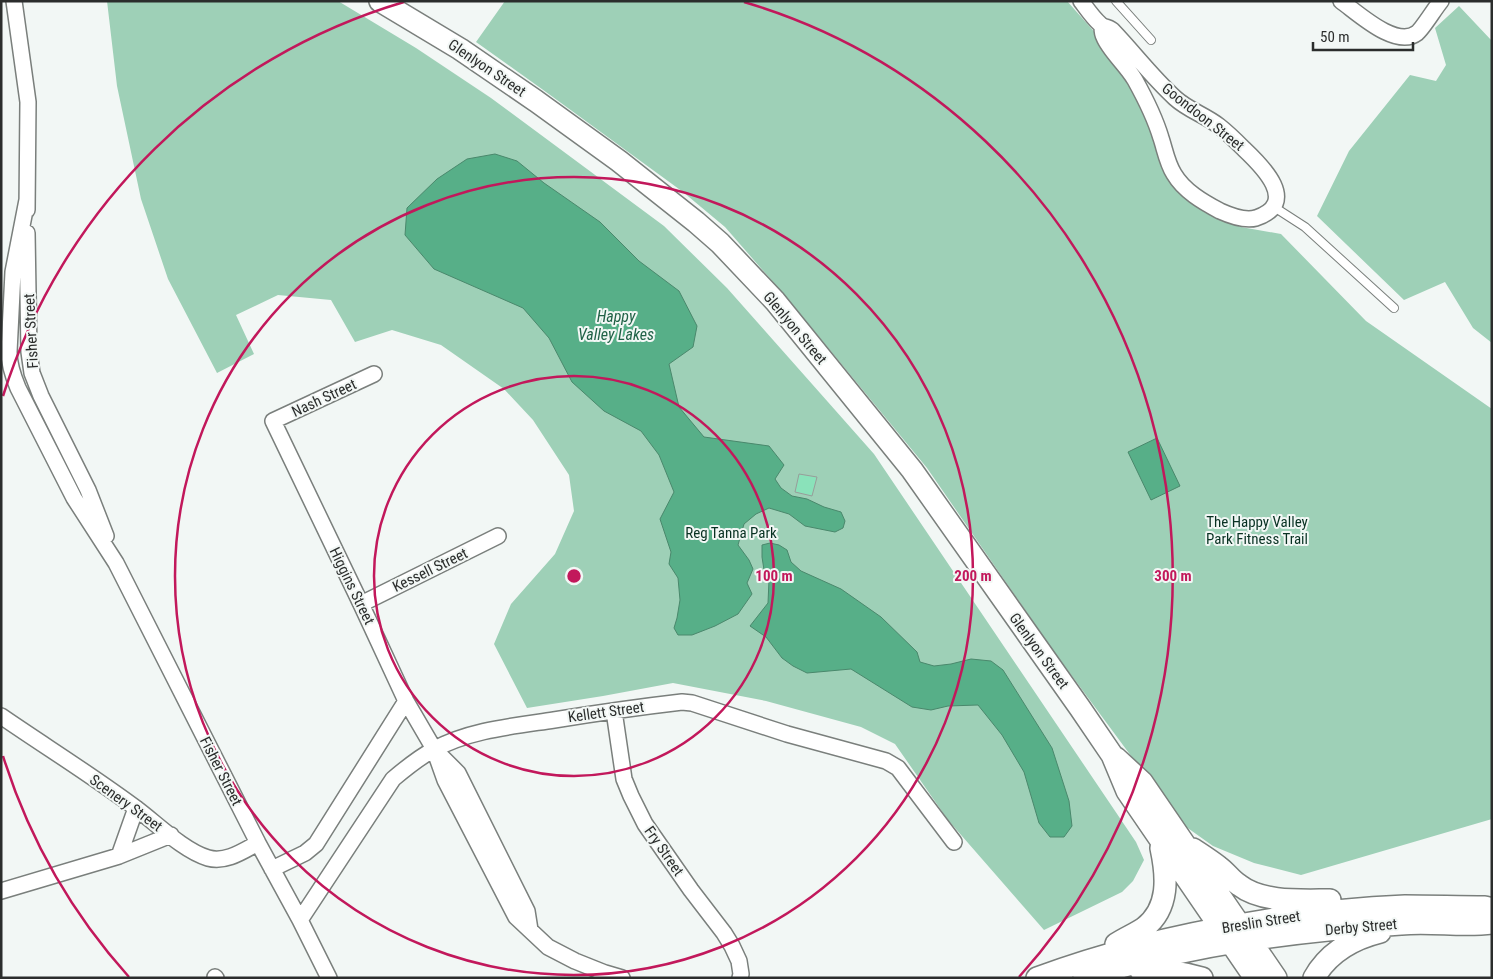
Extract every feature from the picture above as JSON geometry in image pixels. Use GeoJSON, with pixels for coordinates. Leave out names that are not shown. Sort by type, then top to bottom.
{"type":"FeatureCollection","features":[{"type":"Feature","properties":{"kind":"main road","name":"Glenlyon Street"},"geometry":{"type":"LineString","coordinates":[[380,1],[460,49],[536,101],[669,200],[720,244],[775,301],[912,470],[1112,755],[1127,791],[1160,840],[1235,934],[1276,978]]}},
{"type":"Feature","properties":{"kind":"main road","name":"Glenlyon Street"},"geometry":{"type":"LineString","coordinates":[[1112,755],[1142,782],[1183,841],[1235,934],[1255,978]]}},
{"type":"Feature","properties":{"kind":"main road"},"geometry":{"type":"LineString","coordinates":[[1098,965],[1150,923],[1164,898],[1167,882],[1160,840]]}},
{"type":"Feature","properties":{"kind":"main road"},"geometry":{"type":"LineString","coordinates":[[1183,841],[1220,868],[1239,886],[1255,894],[1302,900],[1352,899],[1406,906]]}},
{"type":"Feature","properties":{"kind":"main road","name":"Breslin Street"},"geometry":{"type":"LineString","coordinates":[[1037,978],[1098,965],[1150,959],[1235,934],[1318,913],[1406,906],[1485,907],[1492,909]]}},
{"type":"Feature","properties":{"kind":"main road"},"geometry":{"type":"LineString","coordinates":[[1314,978],[1330,957],[1349,944],[1372,934],[1421,922]]}},
{"type":"Feature","properties":{"kind":"main road","name":"Derby Street"},"geometry":{"type":"LineString","coordinates":[[1235,934],[1326,930],[1421,922],[1492,923]]}},
{"type":"Feature","properties":{"kind":"main road"},"geometry":{"type":"LineString","coordinates":[[1098,965],[1131,972],[1176,971],[1202,978]]}},
{"type":"Feature","properties":{"kind":"main road","name":"Breslin Street"},"geometry":{"type":"LineString","coordinates":[[1084,978],[1098,965]]}},
{"type":"Feature","properties":{"kind":"street","name":"Fisher Street"},"geometry":{"type":"LineString","coordinates":[[14,1],[28,102],[29,352],[32,373],[41,396],[88,490],[116,563],[258,843],[329,978]]}},
{"type":"Feature","properties":{"kind":"street","name":"Goondoon Street"},"geometry":{"type":"LineString","coordinates":[[1081,1],[1102,26],[1104,36],[1135,80],[1150,109],[1167,159],[1182,185],[1205,203],[1244,219],[1255,218],[1267,213],[1274,207],[1277,199],[1276,190],[1267,173],[1258,162],[1217,124],[1176,100],[1111,29],[1102,26]]}},
{"type":"Feature","properties":{"kind":"street"},"geometry":{"type":"LineString","coordinates":[[1341,1],[1383,32],[1403,38],[1416,33],[1441,1]]}},
{"type":"Feature","properties":{"kind":"street","name":"Fisher Street"},"geometry":{"type":"LineString","coordinates":[[27,200],[7,268],[9,363],[18,388],[74,498],[116,563]]}},
{"type":"Feature","properties":{"kind":"street","name":"Nash Street"},"geometry":{"type":"LineString","coordinates":[[273,421],[374,374]]}},
{"type":"Feature","properties":{"kind":"street","name":"Higgins Street"},"geometry":{"type":"LineString","coordinates":[[273,421],[406,701],[434,750],[445,780],[516,917],[548,947],[575,961],[622,978]]}},
{"type":"Feature","properties":{"kind":"street","name":"Kessell Street"},"geometry":{"type":"LineString","coordinates":[[361,604],[498,536]]}},
{"type":"Feature","properties":{"kind":"street"},"geometry":{"type":"LineString","coordinates":[[272,869],[305,853],[316,844],[406,701]]}},
{"type":"Feature","properties":{"kind":"street","name":"Kellett Street"},"geometry":{"type":"LineString","coordinates":[[300,920],[393,779],[413,762],[434,750],[477,733],[529,723],[682,702],[692,703],[787,734],[886,761],[898,768],[954,842]]}},
{"type":"Feature","properties":{"kind":"street","name":"Fry Street"},"geometry":{"type":"LineString","coordinates":[[614,711],[624,779],[644,824],[724,933],[739,961],[740,978]]}},
{"type":"Feature","properties":{"kind":"street","name":"Scenery Street"},"geometry":{"type":"LineString","coordinates":[[1,716],[136,808],[189,849],[209,858],[222,859],[235,856],[258,843]]}},
{"type":"Feature","properties":{"kind":"street"},"geometry":{"type":"LineString","coordinates":[[119,856],[136,808]]}},
{"type":"Feature","properties":{"kind":"street"},"geometry":{"type":"LineString","coordinates":[[1,891],[119,856],[171,835]]}},
{"type":"Feature","properties":{"kind":"lane"},"geometry":{"type":"LineString","coordinates":[[1116,1],[1151,40]]}},
{"type":"Feature","properties":{"kind":"lane"},"geometry":{"type":"LineString","coordinates":[[1274,207],[1305,227],[1394,308]]}},
{"type":"Feature","properties":{"kind":"green space","name":"Reg Tanna Park"},"geometry":{"type":"Polygon","coordinates":[[[107,1],[338,1],[416,48],[491,98],[664,226],[727,288],[874,454],[1136,842],[1144,860],[1133,881],[1122,892],[1044,930],[948,820],[895,744],[861,727],[766,701],[673,683],[527,708],[494,644],[511,604],[555,554],[574,511],[569,475],[533,420],[504,389],[441,345],[392,330],[355,342],[331,300],[278,295],[236,315],[254,354],[217,373],[168,279],[141,199],[117,86],[107,1]]]}},
{"type":"Feature","properties":{"kind":"green space","name":"The Happy Valley Park Fitness Trail"},"geometry":{"type":"Polygon","coordinates":[[[505,1],[1067,1],[1106,45],[1147,113],[1182,194],[1204,212],[1241,227],[1281,234],[1366,321],[1492,409],[1492,819],[1301,875],[1254,863],[1213,846],[1175,819],[1151,783],[1052,649],[927,468],[787,298],[725,227],[683,192],[476,42],[505,1]]]}},
{"type":"Feature","properties":{"kind":"green space"},"geometry":{"type":"Polygon","coordinates":[[[1459,6],[1492,41],[1492,343],[1473,328],[1445,282],[1404,300],[1317,216],[1349,151],[1410,75],[1436,81],[1446,65],[1435,28],[1459,6]]]}},
{"type":"Feature","properties":{"kind":"water","name":"Happy Valley Lakes"},"geometry":{"type":"Polygon","coordinates":[[[495,154],[517,161],[544,183],[600,222],[639,261],[679,291],[697,326],[693,347],[669,364],[679,407],[704,437],[769,446],[784,465],[775,479],[781,488],[792,496],[807,499],[841,512],[845,521],[843,528],[835,532],[805,526],[789,514],[769,508],[756,514],[744,524],[738,545],[753,569],[747,583],[752,594],[738,614],[715,626],[692,635],[678,635],[674,628],[680,600],[678,578],[669,564],[671,552],[660,519],[674,492],[659,455],[641,431],[604,411],[572,382],[549,338],[523,308],[434,269],[405,235],[407,208],[437,179],[467,159],[495,154]]]}},
{"type":"Feature","properties":{"kind":"water"},"geometry":{"type":"Polygon","coordinates":[[[1157,438],[1180,486],[1151,500],[1128,452],[1157,438]]]}},
{"type":"Feature","properties":{"kind":"water"},"geometry":{"type":"Polygon","coordinates":[[[770,543],[779,545],[787,550],[791,562],[801,571],[841,589],[881,617],[917,652],[920,662],[934,666],[971,659],[991,661],[1003,670],[1052,748],[1069,801],[1072,826],[1064,837],[1050,837],[1039,823],[1024,772],[1002,735],[978,705],[948,706],[931,710],[912,707],[851,669],[807,673],[782,658],[766,637],[750,626],[768,603],[769,580],[764,570],[762,545],[770,543]]]}},
{"type":"Feature","properties":{"kind":"building"},"geometry":{"type":"Polygon","coordinates":[[[799,474],[817,477],[812,496],[795,492],[799,474]]]}}]}
